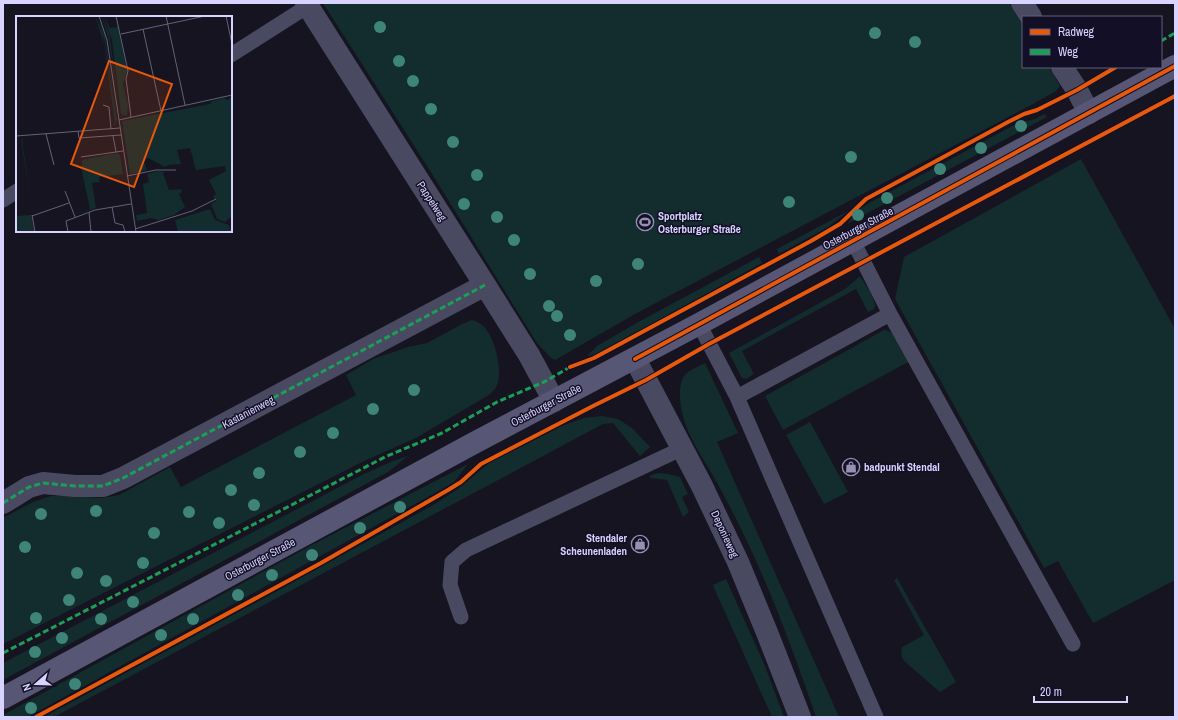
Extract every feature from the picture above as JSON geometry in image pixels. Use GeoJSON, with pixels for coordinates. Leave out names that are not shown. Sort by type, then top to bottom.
{"type":"FeatureCollection","features":[{"type":"Feature","properties":{"kind":"street"},"geometry":{"type":"LineString","coordinates":[[1022,3],[1030,16]]}},
{"type":"Feature","properties":{"kind":"street","name":"Pappelweg"},"geometry":{"type":"LineString","coordinates":[[307,5],[529,355],[554,401]]}},
{"type":"Feature","properties":{"kind":"street","name":"Osterburger Straße"},"geometry":{"type":"LineString","coordinates":[[3,698],[1175,66]]}},
{"type":"Feature","properties":{"kind":"street"},"geometry":{"type":"LineString","coordinates":[[1063,68],[1077,90],[1089,113]]}},
{"type":"Feature","properties":{"kind":"street","name":"Kastanienweg"},"geometry":{"type":"LineString","coordinates":[[3,503],[29,487],[43,483],[75,486],[103,486],[123,478],[485,285]]}},
{"type":"Feature","properties":{"kind":"street","name":"Deponieweg"},"geometry":{"type":"LineString","coordinates":[[635,358],[683,448],[738,562],[800,717]]}},
{"type":"Feature","properties":{"kind":"lane"},"geometry":{"type":"LineString","coordinates":[[232,54],[307,5]]}},
{"type":"Feature","properties":{"kind":"lane"},"geometry":{"type":"LineString","coordinates":[[3,200],[16,192]]}},
{"type":"Feature","properties":{"kind":"lane"},"geometry":{"type":"LineString","coordinates":[[853,241],[890,314],[1073,644]]}},
{"type":"Feature","properties":{"kind":"lane"},"geometry":{"type":"LineString","coordinates":[[737,397],[890,314]]}},
{"type":"Feature","properties":{"kind":"lane"},"geometry":{"type":"LineString","coordinates":[[699,324],[737,397],[876,717]]}},
{"type":"Feature","properties":{"kind":"lane"},"geometry":{"type":"LineString","coordinates":[[461,617],[450,585],[452,562],[466,550],[683,448]]}},
{"type":"Feature","properties":{"kind":"green space","name":"Sportplatz Osterburger Straße"},"geometry":{"type":"Polygon","coordinates":[[[323,3],[1009,3],[1022,24],[1022,68],[1050,68],[1060,86],[1056,91],[1033,104],[635,314],[555,360],[550,357],[537,343],[434,177],[323,3]]]}},
{"type":"Feature","properties":{"kind":"green space"},"geometry":{"type":"Polygon","coordinates":[[[1044,114],[1047,117],[847,224],[858,210],[869,203],[1016,124],[1035,119],[1044,114]]]}},
{"type":"Feature","properties":{"kind":"green space"},"geometry":{"type":"Polygon","coordinates":[[[1081,159],[1175,329],[1175,580],[1093,623],[1058,561],[1044,568],[895,299],[904,257],[1081,159]]]}},
{"type":"Feature","properties":{"kind":"green space"},"geometry":{"type":"Polygon","coordinates":[[[850,210],[828,227],[779,254],[777,249],[850,210]]]}},
{"type":"Feature","properties":{"kind":"green space"},"geometry":{"type":"Polygon","coordinates":[[[759,257],[762,263],[595,355],[587,356],[597,346],[640,321],[759,257]]]}},
{"type":"Feature","properties":{"kind":"green space"},"geometry":{"type":"Polygon","coordinates":[[[860,276],[873,297],[875,305],[874,309],[868,312],[856,289],[742,351],[754,374],[746,379],[742,378],[729,353],[845,289],[860,276]]]}},
{"type":"Feature","properties":{"kind":"green space"},"geometry":{"type":"Polygon","coordinates":[[[472,320],[481,324],[489,333],[497,355],[499,379],[496,388],[489,395],[416,438],[364,461],[3,644],[3,518],[33,502],[51,496],[102,498],[119,495],[170,467],[181,487],[356,395],[346,375],[373,359],[408,347],[427,343],[472,320]]]}},
{"type":"Feature","properties":{"kind":"green space"},"geometry":{"type":"Polygon","coordinates":[[[884,330],[892,333],[908,362],[783,430],[765,396],[884,330]]]}},
{"type":"Feature","properties":{"kind":"green space"},"geometry":{"type":"Polygon","coordinates":[[[705,363],[738,433],[717,442],[839,717],[816,717],[765,581],[742,530],[687,429],[681,407],[681,382],[689,371],[705,363]]]}},
{"type":"Feature","properties":{"kind":"green space"},"geometry":{"type":"Polygon","coordinates":[[[602,416],[618,419],[632,428],[650,447],[640,456],[613,423],[603,424],[54,717],[44,717],[435,504],[458,489],[489,463],[564,425],[584,418],[602,416]]]}},
{"type":"Feature","properties":{"kind":"green space"},"geometry":{"type":"Polygon","coordinates":[[[810,422],[848,492],[824,504],[786,435],[810,422]]]}},
{"type":"Feature","properties":{"kind":"green space"},"geometry":{"type":"Polygon","coordinates":[[[408,456],[388,472],[3,680],[3,663],[364,474],[408,456]]]}},
{"type":"Feature","properties":{"kind":"green space"},"geometry":{"type":"Polygon","coordinates":[[[468,464],[454,482],[28,717],[3,717],[3,715],[310,546],[468,464]]]}},
{"type":"Feature","properties":{"kind":"green space"},"geometry":{"type":"Polygon","coordinates":[[[658,473],[680,477],[688,494],[682,497],[689,512],[683,517],[667,480],[651,478],[649,476],[658,473]]]}},
{"type":"Feature","properties":{"kind":"green space"},"geometry":{"type":"Polygon","coordinates":[[[897,578],[956,682],[940,692],[904,661],[901,654],[902,647],[924,635],[894,580],[897,578]]]}},
{"type":"Feature","properties":{"kind":"green space"},"geometry":{"type":"Polygon","coordinates":[[[726,579],[765,666],[784,717],[772,717],[715,590],[713,585],[726,579]]]}},
{"type":"Feature","properties":{"kind":"marked path"},"geometry":{"type":"LineString","coordinates":[[1162,40],[1175,33]]}},
{"type":"Feature","properties":{"kind":"marked path"},"geometry":{"type":"LineString","coordinates":[[3,503],[29,487],[43,483],[75,486],[103,486],[123,478],[485,285]]}},
{"type":"Feature","properties":{"kind":"marked path"},"geometry":{"type":"LineString","coordinates":[[3,653],[385,457],[442,433],[497,402],[544,382],[570,367]]}},
{"type":"Feature","properties":{"kind":"cycle path"},"geometry":{"type":"LineString","coordinates":[[635,359],[1175,66]]}},
{"type":"Feature","properties":{"kind":"cycle path"},"geometry":{"type":"LineString","coordinates":[[570,367],[594,358],[811,241],[840,224],[866,199],[1008,122],[1024,114],[1037,110],[1077,90],[1114,68]]}},
{"type":"Feature","properties":{"kind":"cycle path"},"geometry":{"type":"LineString","coordinates":[[36,717],[321,563],[461,482],[481,464],[646,380],[709,344],[1175,96]]}},
{"type":"Feature","properties":{"kind":"place","name":"Sportplatz Osterburger Straße"},"geometry":{"type":"Point","coordinates":[645,222]}},
{"type":"Feature","properties":{"kind":"place","name":"badpunkt Stendal"},"geometry":{"type":"Point","coordinates":[851,467]}},
{"type":"Feature","properties":{"kind":"place","name":"Stendaler Scheunenladen"},"geometry":{"type":"Point","coordinates":[640,544]}}]}
